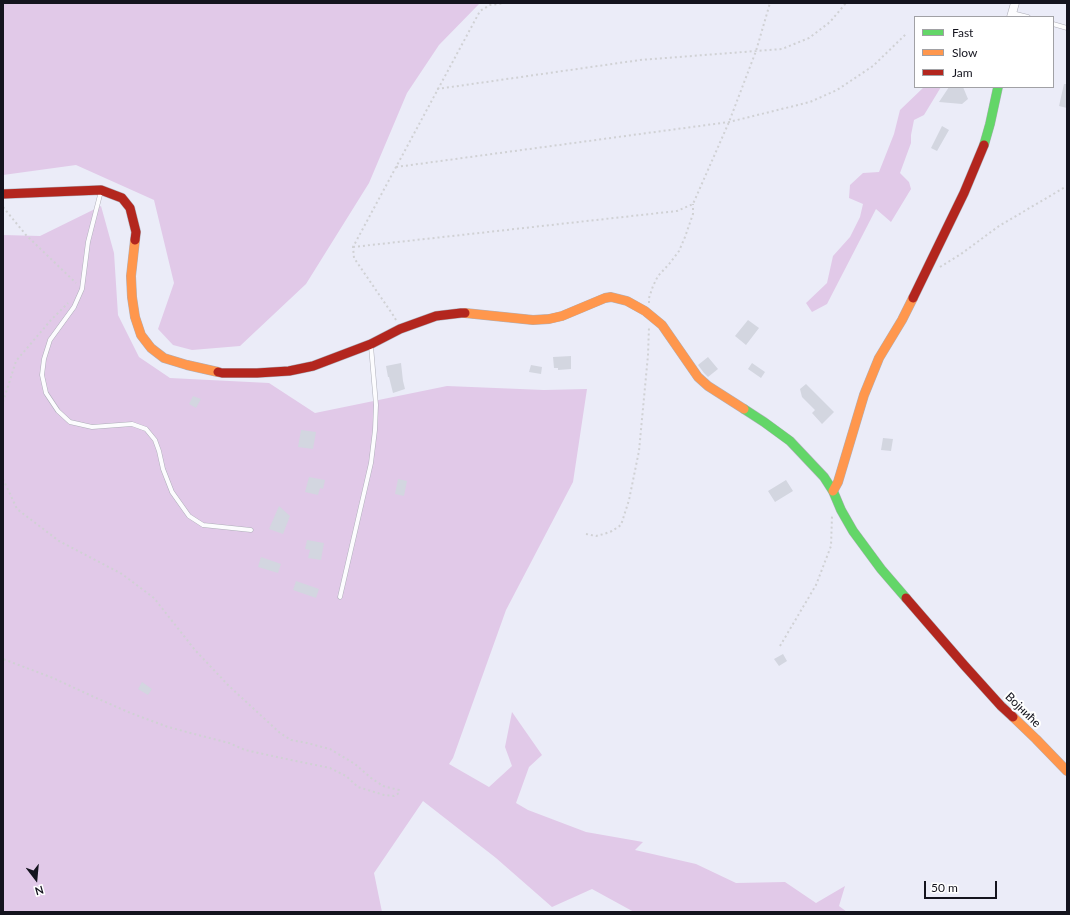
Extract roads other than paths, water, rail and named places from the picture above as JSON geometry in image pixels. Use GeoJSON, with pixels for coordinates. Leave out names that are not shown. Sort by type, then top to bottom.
{"type":"FeatureCollection","features":[{"type":"Feature","properties":{"kind":"street"},"geometry":{"type":"LineString","coordinates":[[1011,15],[1015,3]]}},
{"type":"Feature","properties":{"kind":"street"},"geometry":{"type":"LineString","coordinates":[[833,491],[838,482],[864,395],[879,358],[902,320],[924,277],[985,142],[998,88]]}},
{"type":"Feature","properties":{"kind":"street"},"geometry":{"type":"LineString","coordinates":[[3,194],[101,190]]}},
{"type":"Feature","properties":{"kind":"street","name":"Војниће"},"geometry":{"type":"LineString","coordinates":[[101,190],[122,198],[130,208],[136,232],[131,276],[132,297],[135,317],[141,335],[151,348],[164,358],[222,373],[289,372],[313,366],[371,344],[400,329],[436,316],[461,313],[533,320],[550,319],[562,316],[605,298],[612,297],[627,301],[649,314],[662,326],[694,372],[708,386],[724,398],[764,422],[790,441],[820,472],[833,491],[841,510],[854,531],[881,569],[1001,706],[1067,771]]}},
{"type":"Feature","properties":{"kind":"lane"},"geometry":{"type":"LineString","coordinates":[[1054,24],[1067,28]]}},
{"type":"Feature","properties":{"kind":"lane"},"geometry":{"type":"LineString","coordinates":[[101,190],[88,242],[82,289],[74,307],[50,340],[44,359],[42,375],[46,393],[58,411],[70,422],[92,427],[132,424],[146,429],[155,440],[163,469],[172,492],[189,516],[203,525],[251,530]]}},
{"type":"Feature","properties":{"kind":"lane"},"geometry":{"type":"LineString","coordinates":[[340,597],[371,463],[376,405],[371,344]]}}]}
